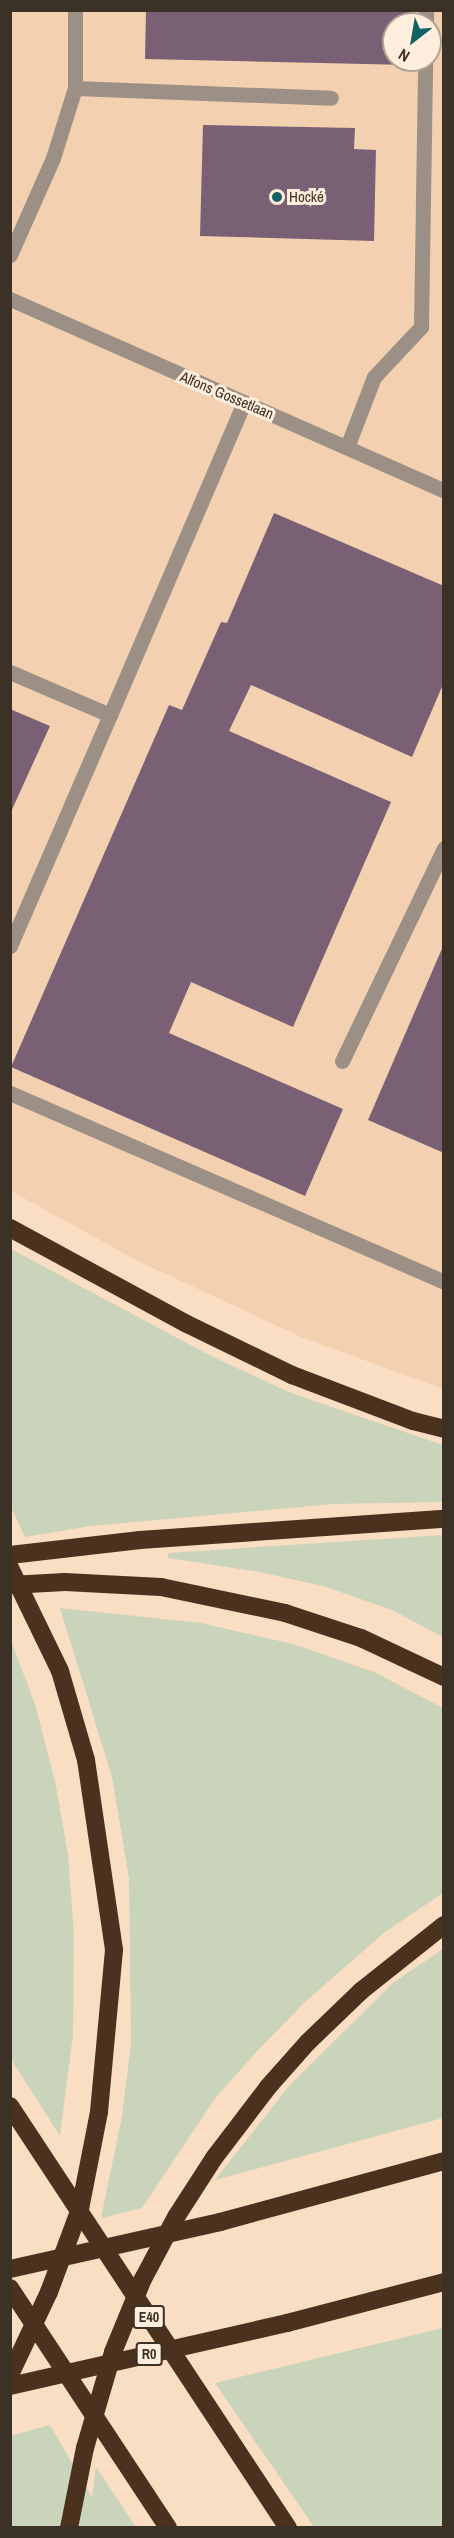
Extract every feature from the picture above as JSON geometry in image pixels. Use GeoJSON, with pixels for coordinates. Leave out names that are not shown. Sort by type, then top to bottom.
{"type":"FeatureCollection","features":[{"type":"Feature","properties":{"kind":"highway"},"geometry":{"type":"LineString","coordinates":[[10,1228],[187,1324],[292,1375],[412,1421],[444,1429]]}},
{"type":"Feature","properties":{"kind":"highway"},"geometry":{"type":"LineString","coordinates":[[10,1555],[140,1540],[444,1519]]}},
{"type":"Feature","properties":{"kind":"highway"},"geometry":{"type":"LineString","coordinates":[[10,1568],[60,1671],[86,1760],[114,1950],[99,2112],[80,2209],[49,2292],[10,2375]]}},
{"type":"Feature","properties":{"kind":"highway"},"geometry":{"type":"LineString","coordinates":[[10,1586],[65,1582],[160,1587],[285,1613],[361,1638],[444,1677]]}},
{"type":"Feature","properties":{"kind":"highway"},"geometry":{"type":"LineString","coordinates":[[69,2528],[85,2448],[113,2352],[143,2279],[176,2217],[221,2149],[268,2087],[308,2042],[361,1991],[444,1925]]}},
{"type":"Feature","properties":{"kind":"highway","name":"E40"},"geometry":{"type":"LineString","coordinates":[[10,2106],[288,2528]]}},
{"type":"Feature","properties":{"kind":"highway"},"geometry":{"type":"LineString","coordinates":[[10,2269],[220,2222],[444,2161]]}},
{"type":"Feature","properties":{"kind":"highway","name":"R0"},"geometry":{"type":"LineString","coordinates":[[10,2386],[287,2323],[444,2282]]}},
{"type":"Feature","properties":{"kind":"highway"},"geometry":{"type":"LineString","coordinates":[[10,2288],[168,2528]]}},
{"type":"Feature","properties":{"kind":"street"},"geometry":{"type":"LineString","coordinates":[[10,255],[53,158],[75,88],[75,10]]}},
{"type":"Feature","properties":{"kind":"street"},"geometry":{"type":"LineString","coordinates":[[347,447],[374,377],[421,327],[425,72]]}},
{"type":"Feature","properties":{"kind":"street"},"geometry":{"type":"LineString","coordinates":[[75,88],[331,98]]}},
{"type":"Feature","properties":{"kind":"street","name":"Alfons Gossetlaan"},"geometry":{"type":"LineString","coordinates":[[10,299],[444,490]]}},
{"type":"Feature","properties":{"kind":"street"},"geometry":{"type":"LineString","coordinates":[[10,946],[244,402]]}},
{"type":"Feature","properties":{"kind":"street"},"geometry":{"type":"LineString","coordinates":[[10,672],[110,715]]}},
{"type":"Feature","properties":{"kind":"street"},"geometry":{"type":"LineString","coordinates":[[342,1061],[444,848]]}},
{"type":"Feature","properties":{"kind":"street"},"geometry":{"type":"LineString","coordinates":[[10,1093],[444,1282]]}},
{"type":"Feature","properties":{"kind":"shaded area"},"geometry":{"type":"Polygon","coordinates":[[[11,11],[443,11],[443,1389],[301,1337],[136,1260],[11,1191],[11,11]]]}},
{"type":"Feature","properties":{"kind":"green space"},"geometry":{"type":"Polygon","coordinates":[[[11,1249],[209,1355],[291,1393],[443,1445],[443,1502],[333,1504],[91,1526],[25,1537],[11,1507],[11,1249]]]}},
{"type":"Feature","properties":{"kind":"green space"},"geometry":{"type":"Polygon","coordinates":[[[443,1535],[443,1637],[392,1610],[323,1586],[259,1572],[168,1558],[168,1553],[443,1535]]]}},
{"type":"Feature","properties":{"kind":"green space"},"geometry":{"type":"Polygon","coordinates":[[[60,1608],[201,1623],[293,1644],[374,1672],[443,1708],[443,1893],[385,1932],[304,2003],[260,2048],[216,2097],[142,2208],[101,2218],[122,2116],[131,2043],[129,1878],[112,1777],[60,1608]]]}},
{"type":"Feature","properties":{"kind":"green space"},"geometry":{"type":"Polygon","coordinates":[[[11,1641],[35,1704],[55,1781],[68,1854],[74,1935],[73,2034],[60,2136],[11,2059],[11,1641]]]}},
{"type":"Feature","properties":{"kind":"green space"},"geometry":{"type":"Polygon","coordinates":[[[443,1949],[443,2118],[215,2180],[289,2086],[394,1982],[443,1949]]]}},
{"type":"Feature","properties":{"kind":"green space"},"geometry":{"type":"Polygon","coordinates":[[[443,2328],[443,2527],[314,2527],[215,2383],[443,2328]]]}},
{"type":"Feature","properties":{"kind":"green space"},"geometry":{"type":"Polygon","coordinates":[[[50,2425],[92,2497],[96,2467],[136,2527],[11,2527],[10,2436],[50,2425]]]}},
{"type":"Feature","properties":{"kind":"building"},"geometry":{"type":"Polygon","coordinates":[[[146,10],[410,10],[410,12],[382,12],[382,64],[145,59],[146,10]]]}},
{"type":"Feature","properties":{"kind":"building"},"geometry":{"type":"Polygon","coordinates":[[[203,125],[355,128],[354,149],[376,150],[374,241],[200,236],[203,125]]]}},
{"type":"Feature","properties":{"kind":"building"},"geometry":{"type":"Polygon","coordinates":[[[274,513],[444,586],[444,682],[412,757],[251,685],[229,731],[391,802],[293,1027],[191,982],[169,1033],[343,1109],[305,1196],[11,1067],[169,705],[182,710],[221,622],[227,623],[274,513]]]}},
{"type":"Feature","properties":{"kind":"building"},"geometry":{"type":"Polygon","coordinates":[[[10,709],[50,726],[10,814],[10,709]]]}},
{"type":"Feature","properties":{"kind":"building"},"geometry":{"type":"Polygon","coordinates":[[[444,944],[444,1153],[368,1120],[444,944]]]}},
{"type":"Feature","properties":{"kind":"place","name":"Hocké"},"geometry":{"type":"Point","coordinates":[277,197]}}]}
